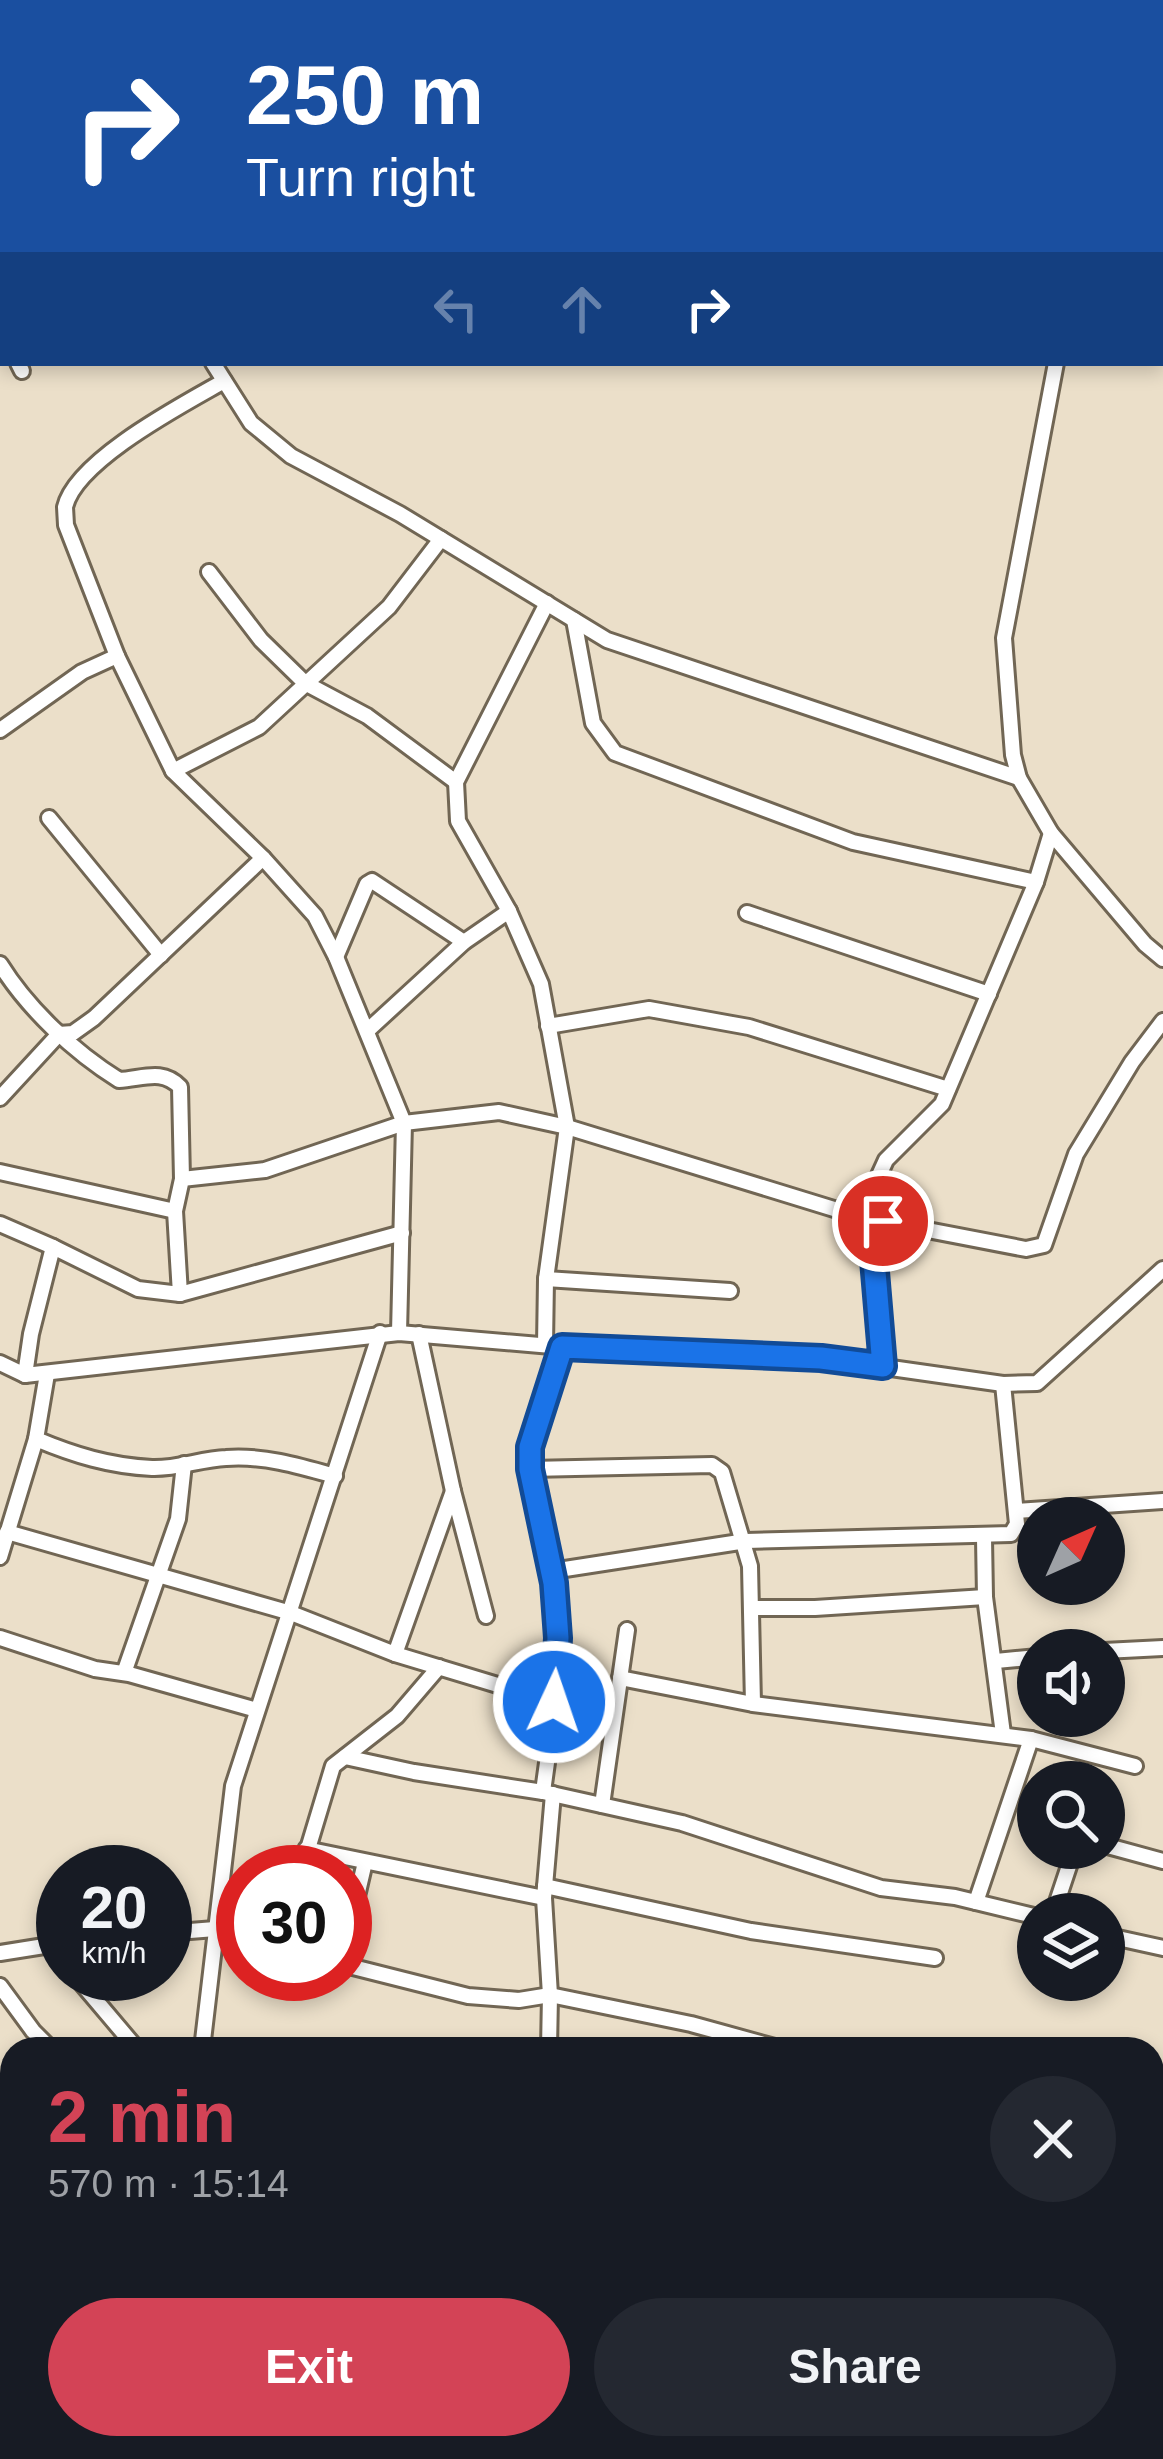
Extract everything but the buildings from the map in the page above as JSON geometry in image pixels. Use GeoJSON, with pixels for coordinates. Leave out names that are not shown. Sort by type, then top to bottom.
{"type":"FeatureCollection","features":[{"type":"Feature","properties":{"kind":"street"},"geometry":{"type":"LineString","coordinates":[[215,366],[251,423],[291,456],[441,539],[607,640],[1019,778]]}},
{"type":"Feature","properties":{"kind":"street"},"geometry":{"type":"LineString","coordinates":[[1055,366],[1004,638],[1013,755],[1019,778],[1052,833],[1163,959]]}},
{"type":"Feature","properties":{"kind":"street"},"geometry":{"type":"LineString","coordinates":[[224,381],[123,439],[74,489],[65,507],[66,525],[117,656],[173,771],[316,916],[367,1031],[404,1123],[399,1333]]}},
{"type":"Feature","properties":{"kind":"street"},"geometry":{"type":"LineString","coordinates":[[173,771],[259,727],[389,608],[441,539]]}},
{"type":"Feature","properties":{"kind":"street"},"geometry":{"type":"LineString","coordinates":[[209,572],[261,640],[305,683],[367,716],[456,782]]}},
{"type":"Feature","properties":{"kind":"street"},"geometry":{"type":"LineString","coordinates":[[545,1345],[546,1279],[567,1127],[541,984],[509,911],[458,821],[456,782],[547,603]]}},
{"type":"Feature","properties":{"kind":"street"},"geometry":{"type":"LineString","coordinates":[[574,620],[593,723],[615,753],[853,842],[1036,882]]}},
{"type":"Feature","properties":{"kind":"street"},"geometry":{"type":"LineString","coordinates":[[0,730],[82,672],[117,656]]}},
{"type":"Feature","properties":{"kind":"street"},"geometry":{"type":"LineString","coordinates":[[49,818],[161,955]]}},
{"type":"Feature","properties":{"kind":"street"},"geometry":{"type":"LineString","coordinates":[[860,1216],[886,1160],[942,1104],[1036,882],[1052,833]]}},
{"type":"Feature","properties":{"kind":"street"},"geometry":{"type":"LineString","coordinates":[[2,1093],[59,1034],[73,1033],[94,1018],[263,858]]}},
{"type":"Feature","properties":{"kind":"street"},"geometry":{"type":"LineString","coordinates":[[336,957],[372,881],[464,942]]}},
{"type":"Feature","properties":{"kind":"street"},"geometry":{"type":"LineString","coordinates":[[367,1031],[464,942],[509,911]]}},
{"type":"Feature","properties":{"kind":"street"},"geometry":{"type":"LineString","coordinates":[[747,913],[988,994]]}},
{"type":"Feature","properties":{"kind":"street"},"geometry":{"type":"LineString","coordinates":[[1,970],[59,1034],[119,1080],[155,1074],[171,1078],[180,1087],[182,1179],[175,1211],[180,1294]]}},
{"type":"Feature","properties":{"kind":"street"},"geometry":{"type":"LineString","coordinates":[[548,1025],[650,1010],[749,1027],[948,1089]]}},
{"type":"Feature","properties":{"kind":"street"},"geometry":{"type":"LineString","coordinates":[[182,1179],[265,1170],[404,1123],[499,1112],[567,1127],[860,1216],[1026,1249],[1044,1245],[1076,1154],[1163,1021]]}},
{"type":"Feature","properties":{"kind":"street"},"geometry":{"type":"LineString","coordinates":[[0,1172],[175,1211]]}},
{"type":"Feature","properties":{"kind":"street"},"geometry":{"type":"LineString","coordinates":[[883,1221],[874,1260],[883,1366]]}},
{"type":"Feature","properties":{"kind":"street"},"geometry":{"type":"LineString","coordinates":[[0,1224],[138,1289],[180,1294],[402,1233]]}},
{"type":"Feature","properties":{"kind":"street"},"geometry":{"type":"LineString","coordinates":[[25,1375],[53,1247]]}},
{"type":"Feature","properties":{"kind":"street"},"geometry":{"type":"LineString","coordinates":[[0,1364],[25,1375],[399,1333],[562,1347],[821,1358],[1003,1384],[1037,1383],[1163,1269]]}},
{"type":"Feature","properties":{"kind":"street"},"geometry":{"type":"LineString","coordinates":[[546,1279],[730,1291]]}},
{"type":"Feature","properties":{"kind":"street"},"geometry":{"type":"LineString","coordinates":[[203,2037],[233,1786],[380,1333]]}},
{"type":"Feature","properties":{"kind":"street"},"geometry":{"type":"LineString","coordinates":[[419,1334],[485,1616]]}},
{"type":"Feature","properties":{"kind":"street"},"geometry":{"type":"LineString","coordinates":[[549,2037],[544,1892],[558,1638],[552,1571],[530,1469],[530,1447],[562,1347]]}},
{"type":"Feature","properties":{"kind":"street"},"geometry":{"type":"LineString","coordinates":[[0,1557],[36,1439],[46,1373]]}},
{"type":"Feature","properties":{"kind":"street"},"geometry":{"type":"LineString","coordinates":[[552,1571],[741,1543],[1011,1534],[1017,1524],[1003,1384]]}},
{"type":"Feature","properties":{"kind":"street"},"geometry":{"type":"LineString","coordinates":[[36,1439],[110,1464],[158,1468],[228,1457],[335,1476]]}},
{"type":"Feature","properties":{"kind":"street"},"geometry":{"type":"LineString","coordinates":[[124,1673],[178,1519],[184,1464]]}},
{"type":"Feature","properties":{"kind":"street"},"geometry":{"type":"LineString","coordinates":[[530,1469],[712,1465],[722,1472],[750,1566],[752,1704]]}},
{"type":"Feature","properties":{"kind":"street"},"geometry":{"type":"LineString","coordinates":[[395,1654],[453,1490]]}},
{"type":"Feature","properties":{"kind":"street"},"geometry":{"type":"LineString","coordinates":[[1016,1511],[1163,1501]]}},
{"type":"Feature","properties":{"kind":"street"},"geometry":{"type":"LineString","coordinates":[[8,1532],[291,1613],[395,1654],[554,1702],[614,1708]]}},
{"type":"Feature","properties":{"kind":"street"},"geometry":{"type":"LineString","coordinates":[[984,1538],[985,1597],[1003,1735]]}},
{"type":"Feature","properties":{"kind":"street"},"geometry":{"type":"LineString","coordinates":[[751,1608],[985,1597]]}},
{"type":"Feature","properties":{"kind":"street"},"geometry":{"type":"LineString","coordinates":[[602,1805],[627,1630]]}},
{"type":"Feature","properties":{"kind":"street"},"geometry":{"type":"LineString","coordinates":[[0,1638],[95,1669],[257,1710]]}},
{"type":"Feature","properties":{"kind":"street"},"geometry":{"type":"LineString","coordinates":[[1125,1651],[1163,1648]]}},
{"type":"Feature","properties":{"kind":"street"},"geometry":{"type":"LineString","coordinates":[[996,1661],[1017,1659]]}},
{"type":"Feature","properties":{"kind":"street"},"geometry":{"type":"LineString","coordinates":[[307,1845],[328,1776],[398,1715],[439,1667]]}},
{"type":"Feature","properties":{"kind":"street"},"geometry":{"type":"LineString","coordinates":[[620,1678],[752,1704],[1031,1738],[1136,1766]]}},
{"type":"Feature","properties":{"kind":"street"},"geometry":{"type":"LineString","coordinates":[[976,1902],[1031,1738]]}},
{"type":"Feature","properties":{"kind":"street"},"geometry":{"type":"LineString","coordinates":[[345,1757],[548,1793],[682,1823],[881,1888],[1017,1912]]}},
{"type":"Feature","properties":{"kind":"street"},"geometry":{"type":"LineString","coordinates":[[1125,1851],[1163,1861]]}},
{"type":"Feature","properties":{"kind":"street"},"geometry":{"type":"LineString","coordinates":[[372,1863],[751,1931],[934,1958]]}},
{"type":"Feature","properties":{"kind":"street"},"geometry":{"type":"LineString","coordinates":[[192,1930],[215,1929]]}},
{"type":"Feature","properties":{"kind":"street"},"geometry":{"type":"LineString","coordinates":[[1125,1940],[1163,1948]]}},
{"type":"Feature","properties":{"kind":"street"},"geometry":{"type":"LineString","coordinates":[[0,1953],[36,1948]]}},
{"type":"Feature","properties":{"kind":"street"},"geometry":{"type":"LineString","coordinates":[[372,1972],[468,1996],[518,2000],[550,1995],[738,2037]]}},
{"type":"Feature","properties":{"kind":"street"},"geometry":{"type":"LineString","coordinates":[[0,1986],[41,2037]]}},
{"type":"Feature","properties":{"kind":"street"},"geometry":{"type":"LineString","coordinates":[[96,2001],[127,2037]]}},
{"type":"Feature","properties":{"kind":"route"},"geometry":{"type":"LineString","coordinates":[[554,1702],[558,1638],[554,1583],[530,1469],[530,1447],[562,1347],[821,1358],[883,1366],[874,1260],[883,1221]]}}]}
